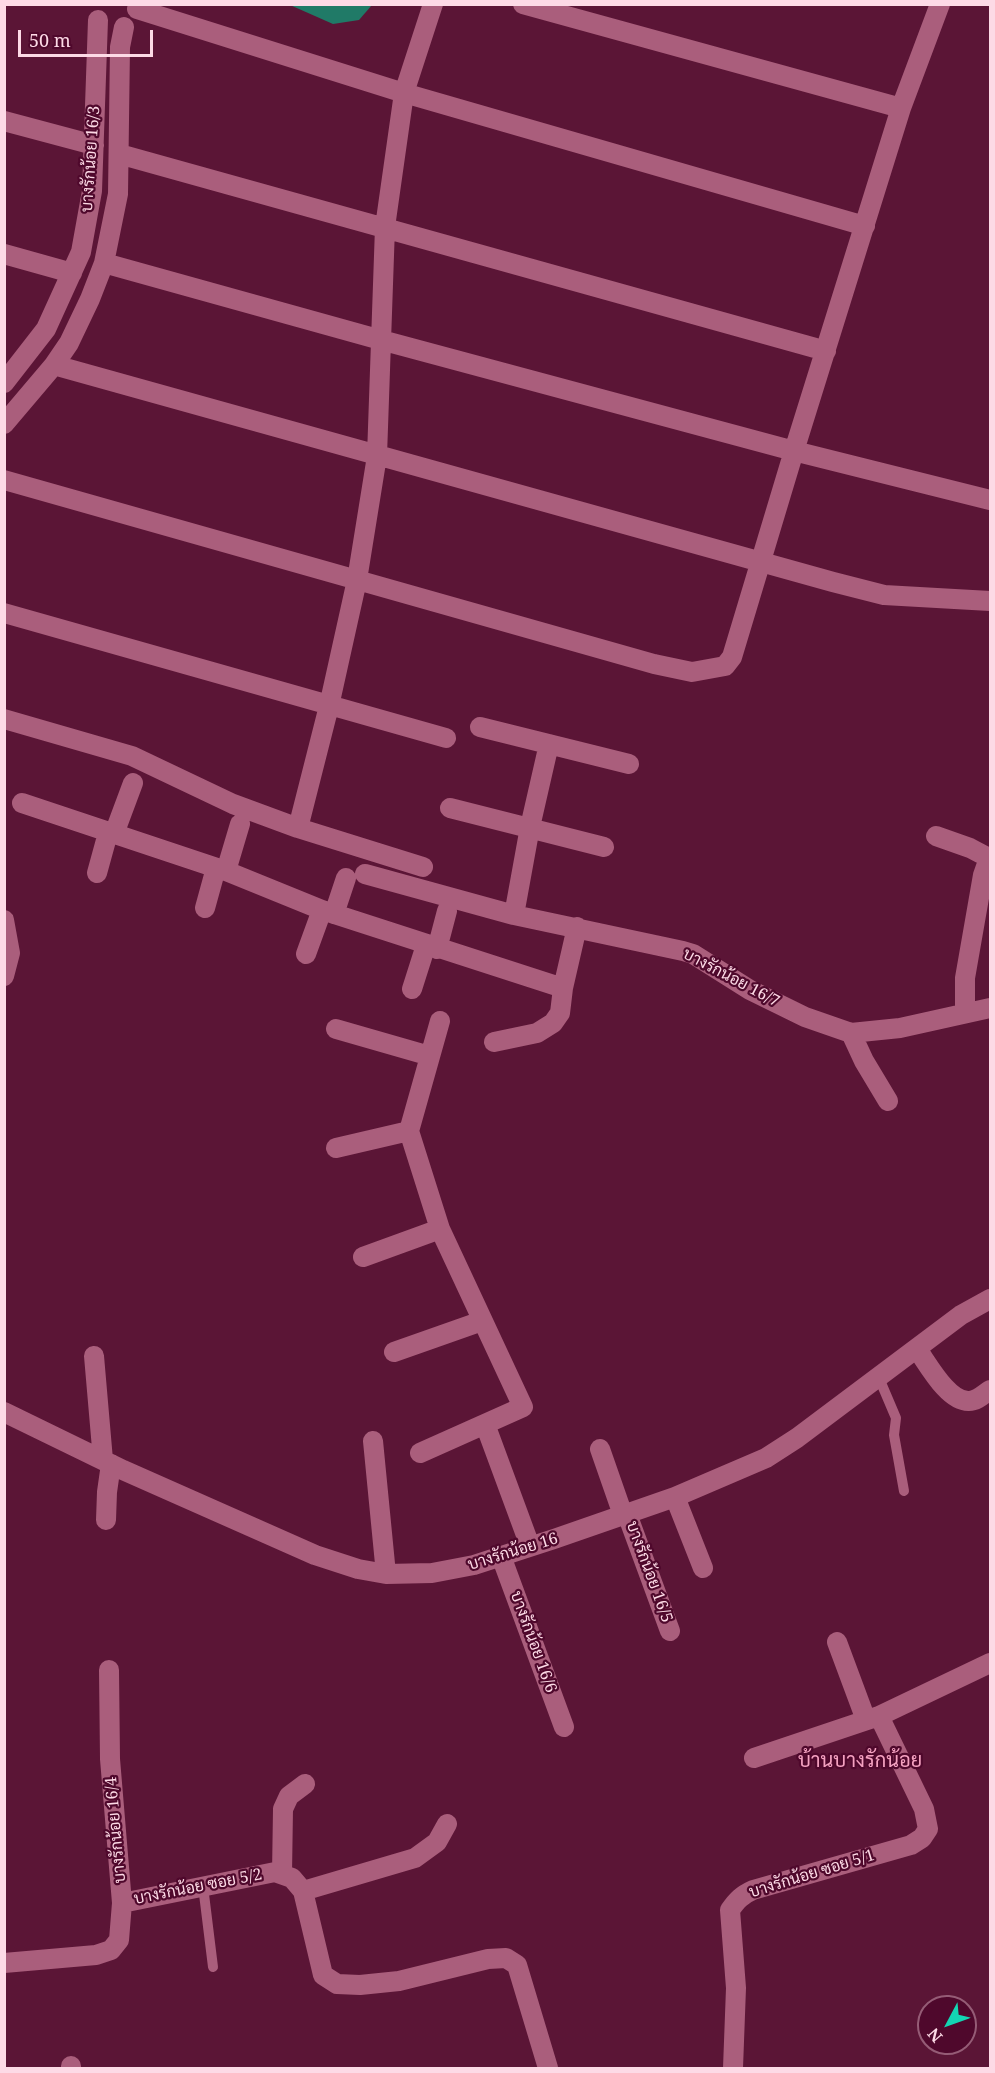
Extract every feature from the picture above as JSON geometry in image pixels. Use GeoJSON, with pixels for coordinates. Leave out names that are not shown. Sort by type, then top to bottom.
{"type":"FeatureCollection","features":[{"type":"Feature","properties":{"kind":"street"},"geometry":{"type":"LineString","coordinates":[[298,828],[329,706],[357,580],[377,456],[385,228],[404,93],[433,4]]}},
{"type":"Feature","properties":{"kind":"street"},"geometry":{"type":"LineString","coordinates":[[523,4],[901,108]]}},
{"type":"Feature","properties":{"kind":"street"},"geometry":{"type":"LineString","coordinates":[[4,480],[654,664],[692,672],[725,666],[732,657],[901,108],[938,5]]}},
{"type":"Feature","properties":{"kind":"street"},"geometry":{"type":"LineString","coordinates":[[96,12],[109,28],[124,27],[131,23],[137,7],[404,93],[865,226]]}},
{"type":"Feature","properties":{"kind":"street","name":"บางรักน้อย 16/3"},"geometry":{"type":"LineString","coordinates":[[4,383],[46,329],[81,252],[92,191],[96,12]]}},
{"type":"Feature","properties":{"kind":"street"},"geometry":{"type":"LineString","coordinates":[[4,424],[54,365],[69,343],[104,263],[118,194],[120,47],[124,27]]}},
{"type":"Feature","properties":{"kind":"street"},"geometry":{"type":"LineString","coordinates":[[4,121],[94,145]]}},
{"type":"Feature","properties":{"kind":"street"},"geometry":{"type":"LineString","coordinates":[[119,154],[826,351]]}},
{"type":"Feature","properties":{"kind":"street"},"geometry":{"type":"LineString","coordinates":[[4,254],[72,273]]}},
{"type":"Feature","properties":{"kind":"street"},"geometry":{"type":"LineString","coordinates":[[104,263],[794,451],[990,500]]}},
{"type":"Feature","properties":{"kind":"street"},"geometry":{"type":"LineString","coordinates":[[54,365],[884,595],[990,601]]}},
{"type":"Feature","properties":{"kind":"street"},"geometry":{"type":"LineString","coordinates":[[4,613],[446,738]]}},
{"type":"Feature","properties":{"kind":"street"},"geometry":{"type":"LineString","coordinates":[[4,719],[132,756],[233,804],[298,828],[423,867]]}},
{"type":"Feature","properties":{"kind":"street"},"geometry":{"type":"LineString","coordinates":[[480,727],[629,764]]}},
{"type":"Feature","properties":{"kind":"street"},"geometry":{"type":"LineString","coordinates":[[514,915],[530,827],[549,744]]}},
{"type":"Feature","properties":{"kind":"street"},"geometry":{"type":"LineString","coordinates":[[97,873],[111,833],[133,783]]}},
{"type":"Feature","properties":{"kind":"street"},"geometry":{"type":"LineString","coordinates":[[22,803],[221,870],[328,912],[563,988]]}},
{"type":"Feature","properties":{"kind":"street"},"geometry":{"type":"LineString","coordinates":[[450,808],[604,847]]}},
{"type":"Feature","properties":{"kind":"street"},"geometry":{"type":"LineString","coordinates":[[205,908],[240,824]]}},
{"type":"Feature","properties":{"kind":"street"},"geometry":{"type":"LineString","coordinates":[[936,836],[990,858],[983,875],[965,978],[965,1013]]}},
{"type":"Feature","properties":{"kind":"street","name":"บางรักน้อย 16/7"},"geometry":{"type":"LineString","coordinates":[[328,912],[355,876],[514,915],[653,943],[693,954],[750,990],[805,1017],[851,1033],[900,1028],[990,1008]]}},
{"type":"Feature","properties":{"kind":"street"},"geometry":{"type":"LineString","coordinates":[[412,989],[447,911]]}},
{"type":"Feature","properties":{"kind":"street"},"geometry":{"type":"LineString","coordinates":[[306,954],[328,912]]}},
{"type":"Feature","properties":{"kind":"street"},"geometry":{"type":"LineString","coordinates":[[4,920],[10,953],[4,976]]}},
{"type":"Feature","properties":{"kind":"street"},"geometry":{"type":"LineString","coordinates":[[494,1042],[537,1033],[553,1023],[560,1013],[563,988],[577,927]]}},
{"type":"Feature","properties":{"kind":"street"},"geometry":{"type":"LineString","coordinates":[[420,1453],[523,1407],[440,1229],[409,1131],[440,1021]]}},
{"type":"Feature","properties":{"kind":"street"},"geometry":{"type":"LineString","coordinates":[[336,1029],[430,1056]]}},
{"type":"Feature","properties":{"kind":"street"},"geometry":{"type":"LineString","coordinates":[[851,1033],[864,1061],[888,1101]]}},
{"type":"Feature","properties":{"kind":"street"},"geometry":{"type":"LineString","coordinates":[[336,1148],[409,1131]]}},
{"type":"Feature","properties":{"kind":"street"},"geometry":{"type":"LineString","coordinates":[[363,1257],[440,1229]]}},
{"type":"Feature","properties":{"kind":"street","name":"บางรักน้อย 16"},"geometry":{"type":"LineString","coordinates":[[4,1412],[107,1462],[315,1555],[358,1569],[386,1574],[432,1573],[474,1565],[625,1515],[675,1497],[766,1458],[798,1438],[961,1315],[990,1299]]}},
{"type":"Feature","properties":{"kind":"street"},"geometry":{"type":"LineString","coordinates":[[394,1352],[482,1321]]}},
{"type":"Feature","properties":{"kind":"street"},"geometry":{"type":"LineString","coordinates":[[917,1348],[941,1383],[960,1399],[973,1401],[990,1390]]}},
{"type":"Feature","properties":{"kind":"street"},"geometry":{"type":"LineString","coordinates":[[94,1356],[107,1462],[106,1520]]}},
{"type":"Feature","properties":{"kind":"street"},"geometry":{"type":"LineString","coordinates":[[485,1424],[530,1546]]}},
{"type":"Feature","properties":{"kind":"street"},"geometry":{"type":"LineString","coordinates":[[373,1441],[386,1574]]}},
{"type":"Feature","properties":{"kind":"street","name":"บางรักน้อย 16/5"},"geometry":{"type":"LineString","coordinates":[[600,1449],[670,1631]]}},
{"type":"Feature","properties":{"kind":"street"},"geometry":{"type":"LineString","coordinates":[[675,1497],[703,1568]]}},
{"type":"Feature","properties":{"kind":"street","name":"บางรักน้อย 16/6"},"geometry":{"type":"LineString","coordinates":[[501,1556],[564,1727]]}},
{"type":"Feature","properties":{"kind":"street","name":"บางรักน้อย ซอย 5/1"},"geometry":{"type":"LineString","coordinates":[[733,2068],[736,1988],[730,1910],[736,1901],[753,1890],[911,1845],[922,1838],[928,1829],[924,1809],[872,1718],[837,1642]]}},
{"type":"Feature","properties":{"kind":"street"},"geometry":{"type":"LineString","coordinates":[[754,1758],[872,1718],[990,1663]]}},
{"type":"Feature","properties":{"kind":"street","name":"บางรักน้อย 16/4"},"geometry":{"type":"LineString","coordinates":[[4,1963],[96,1955],[111,1950],[120,1940],[122,1902],[111,1759],[109,1670]]}},
{"type":"Feature","properties":{"kind":"street"},"geometry":{"type":"LineString","coordinates":[[282,1874],[283,1809],[289,1796],[305,1784]]}},
{"type":"Feature","properties":{"kind":"street"},"geometry":{"type":"LineString","coordinates":[[447,1824],[437,1842],[415,1858],[303,1891],[323,1975],[337,1984],[360,1985],[399,1981],[488,1959],[506,1958],[517,1965],[548,2068]]}},
{"type":"Feature","properties":{"kind":"street","name":"บางรักน้อย ซอย 5/2"},"geometry":{"type":"LineString","coordinates":[[122,1902],[275,1872],[292,1878],[303,1891]]}},
{"type":"Feature","properties":{"kind":"lane"},"geometry":{"type":"LineString","coordinates":[[879,1378],[896,1418],[894,1435],[904,1491]]}},
{"type":"Feature","properties":{"kind":"lane"},"geometry":{"type":"LineString","coordinates":[[203,1886],[213,1967]]}},
{"type":"Feature","properties":{"kind":"shaded area"},"geometry":{"type":"Polygon","coordinates":[[[290,5],[372,5],[359,20],[333,24],[290,5]]]}},
{"type":"Feature","properties":{"kind":"district","name":"บ้านบางรักน้อย"},"geometry":{"type":"Point","coordinates":[860,1761]}}]}
